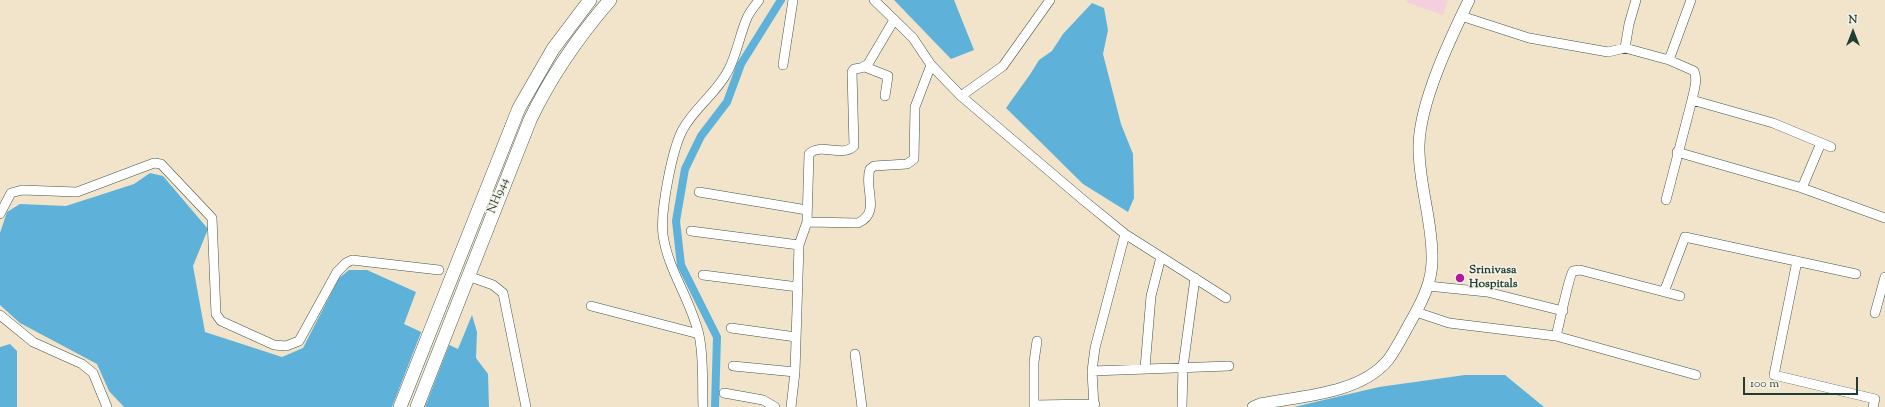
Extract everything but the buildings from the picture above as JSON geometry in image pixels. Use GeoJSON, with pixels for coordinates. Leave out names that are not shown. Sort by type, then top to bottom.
{"type":"FeatureCollection","features":[{"type":"Feature","properties":{"kind":"highway","name":"NH944"},"geometry":{"type":"LineString","coordinates":[[400,407],[519,108],[553,49],[590,0]]}},
{"type":"Feature","properties":{"kind":"highway","name":"NH944"},"geometry":{"type":"LineString","coordinates":[[417,407],[518,148],[540,100],[568,54],[610,0]]}},
{"type":"Feature","properties":{"kind":"main road"},"geometry":{"type":"LineString","coordinates":[[1253,407],[1260,404],[1343,388],[1372,375],[1388,359],[1416,312],[1430,279],[1432,256],[1420,173],[1419,144],[1428,95],[1469,0]]}},
{"type":"Feature","properties":{"kind":"street"},"geometry":{"type":"LineString","coordinates":[[703,407],[702,359],[699,334],[667,252],[663,234],[663,220],[670,173],[683,129],[700,106],[716,90],[729,69],[748,16],[759,0]]}},
{"type":"Feature","properties":{"kind":"street"},"geometry":{"type":"LineString","coordinates":[[783,65],[794,0]]}},
{"type":"Feature","properties":{"kind":"street"},"geometry":{"type":"LineString","coordinates":[[874,0],[913,38],[931,65],[961,96],[1125,234],[1226,298]]}},
{"type":"Feature","properties":{"kind":"street"},"geometry":{"type":"LineString","coordinates":[[961,96],[1003,66],[1050,0]]}},
{"type":"Feature","properties":{"kind":"street"},"geometry":{"type":"LineString","coordinates":[[1626,48],[1628,24],[1636,0]]}},
{"type":"Feature","properties":{"kind":"street"},"geometry":{"type":"LineString","coordinates":[[1669,60],[1691,0]]}},
{"type":"Feature","properties":{"kind":"street"},"geometry":{"type":"LineString","coordinates":[[1461,16],[1529,38],[1608,52],[1626,48],[1669,60],[1694,71],[1696,82],[1666,200]]}},
{"type":"Feature","properties":{"kind":"street"},"geometry":{"type":"LineString","coordinates":[[865,67],[894,20]]}},
{"type":"Feature","properties":{"kind":"street"},"geometry":{"type":"LineString","coordinates":[[806,222],[858,223],[868,217],[870,212],[870,169],[874,166],[907,164],[914,159],[915,107],[931,65]]}},
{"type":"Feature","properties":{"kind":"street"},"geometry":{"type":"LineString","coordinates":[[791,407],[795,372],[799,245],[806,222],[808,154],[818,148],[845,150],[851,149],[854,146],[852,72],[854,69],[865,67],[888,76],[885,96]]}},
{"type":"Feature","properties":{"kind":"street"},"geometry":{"type":"LineString","coordinates":[[1692,100],[1773,123],[1831,147]]}},
{"type":"Feature","properties":{"kind":"street"},"geometry":{"type":"LineString","coordinates":[[1802,188],[1821,142]]}},
{"type":"Feature","properties":{"kind":"street"},"geometry":{"type":"LineString","coordinates":[[1677,152],[1802,188],[1885,218]]}},
{"type":"Feature","properties":{"kind":"street"},"geometry":{"type":"LineString","coordinates":[[0,214],[11,193],[22,190],[77,192],[154,163],[161,164],[212,218],[216,314],[221,321],[274,345],[286,346],[299,341],[337,272],[346,263],[352,260],[440,270]]}},
{"type":"Feature","properties":{"kind":"street"},"geometry":{"type":"LineString","coordinates":[[699,192],[807,210]]}},
{"type":"Feature","properties":{"kind":"street"},"geometry":{"type":"LineString","coordinates":[[691,231],[799,245]]}},
{"type":"Feature","properties":{"kind":"street"},"geometry":{"type":"LineString","coordinates":[[1037,341],[1034,362],[1034,406],[1094,406],[1092,371],[1095,348],[1125,234]]}},
{"type":"Feature","properties":{"kind":"street"},"geometry":{"type":"LineString","coordinates":[[1664,292],[1685,237],[1856,274]]}},
{"type":"Feature","properties":{"kind":"street"},"geometry":{"type":"LineString","coordinates":[[1145,368],[1151,296],[1161,257]]}},
{"type":"Feature","properties":{"kind":"street"},"geometry":{"type":"LineString","coordinates":[[1797,262],[1774,376],[1874,399],[1873,407]]}},
{"type":"Feature","properties":{"kind":"street"},"geometry":{"type":"LineString","coordinates":[[1556,336],[1570,276],[1576,270],[1680,296]]}},
{"type":"Feature","properties":{"kind":"street"},"geometry":{"type":"LineString","coordinates":[[703,275],[798,287]]}},
{"type":"Feature","properties":{"kind":"street"},"geometry":{"type":"LineString","coordinates":[[468,276],[493,285],[503,293],[526,407]]}},
{"type":"Feature","properties":{"kind":"street"},"geometry":{"type":"LineString","coordinates":[[1875,313],[1885,277]]}},
{"type":"Feature","properties":{"kind":"street"},"geometry":{"type":"LineString","coordinates":[[1182,407],[1183,367],[1195,278]]}},
{"type":"Feature","properties":{"kind":"street"},"geometry":{"type":"LineString","coordinates":[[1428,286],[1487,292],[1563,310]]}},
{"type":"Feature","properties":{"kind":"street"},"geometry":{"type":"LineString","coordinates":[[591,306],[699,334]]}},
{"type":"Feature","properties":{"kind":"street"},"geometry":{"type":"LineString","coordinates":[[1416,312],[1449,323],[1556,336],[1696,375]]}},
{"type":"Feature","properties":{"kind":"street"},"geometry":{"type":"LineString","coordinates":[[0,315],[33,342],[82,364],[93,373],[107,407]]}},
{"type":"Feature","properties":{"kind":"street"},"geometry":{"type":"LineString","coordinates":[[732,328],[796,337]]}},
{"type":"Feature","properties":{"kind":"street"},"geometry":{"type":"LineString","coordinates":[[855,354],[862,407]]}},
{"type":"Feature","properties":{"kind":"street"},"geometry":{"type":"LineString","coordinates":[[734,366],[795,372]]}},
{"type":"Feature","properties":{"kind":"street"},"geometry":{"type":"LineString","coordinates":[[1092,371],[1229,366]]}},
{"type":"Feature","properties":{"kind":"street"},"geometry":{"type":"LineString","coordinates":[[724,393],[754,402],[763,400],[775,407]]}},
{"type":"Feature","properties":{"kind":"shaded area"},"geometry":{"type":"Polygon","coordinates":[[[1407,0],[1448,0],[1443,15],[1406,2],[1407,0]]]}},
{"type":"Feature","properties":{"kind":"water"},"geometry":{"type":"Polygon","coordinates":[[[894,0],[954,0],[974,50],[951,59],[894,0]]]}},
{"type":"Feature","properties":{"kind":"water"},"geometry":{"type":"Polygon","coordinates":[[[1092,3],[1104,8],[1108,30],[1103,54],[1121,124],[1133,154],[1134,198],[1128,212],[1083,184],[1006,108],[1039,60],[1052,51],[1063,34],[1092,3]]]}},
{"type":"Feature","properties":{"kind":"water"},"geometry":{"type":"Polygon","coordinates":[[[150,173],[163,176],[208,229],[193,266],[205,332],[282,357],[303,348],[339,278],[349,270],[367,270],[416,292],[404,324],[458,349],[472,315],[477,332],[476,358],[488,374],[489,407],[124,407],[109,391],[97,364],[20,323],[0,305],[0,233],[7,212],[20,204],[66,206],[134,184],[150,173]]]}},
{"type":"Feature","properties":{"kind":"water"},"geometry":{"type":"Polygon","coordinates":[[[10,344],[17,351],[17,407],[0,407],[0,347],[10,344]]]}},
{"type":"Feature","properties":{"kind":"water"},"geometry":{"type":"Polygon","coordinates":[[[1465,375],[1505,375],[1544,407],[1294,407],[1379,387],[1465,375]]]}},
{"type":"Feature","properties":{"kind":"pier"},"geometry":{"type":"Polygon","coordinates":[[[422,330],[450,343],[425,407],[392,407],[422,330]]]}},
{"type":"Feature","properties":{"kind":"waterway"},"geometry":{"type":"LineString","coordinates":[[715,407],[717,337],[681,265],[676,221],[685,169],[701,136],[727,102],[741,64],[781,0]]}},
{"type":"Feature","properties":{"kind":"place","name":"Srinivasa Hospitals"},"geometry":{"type":"Point","coordinates":[1460,278]}}]}
